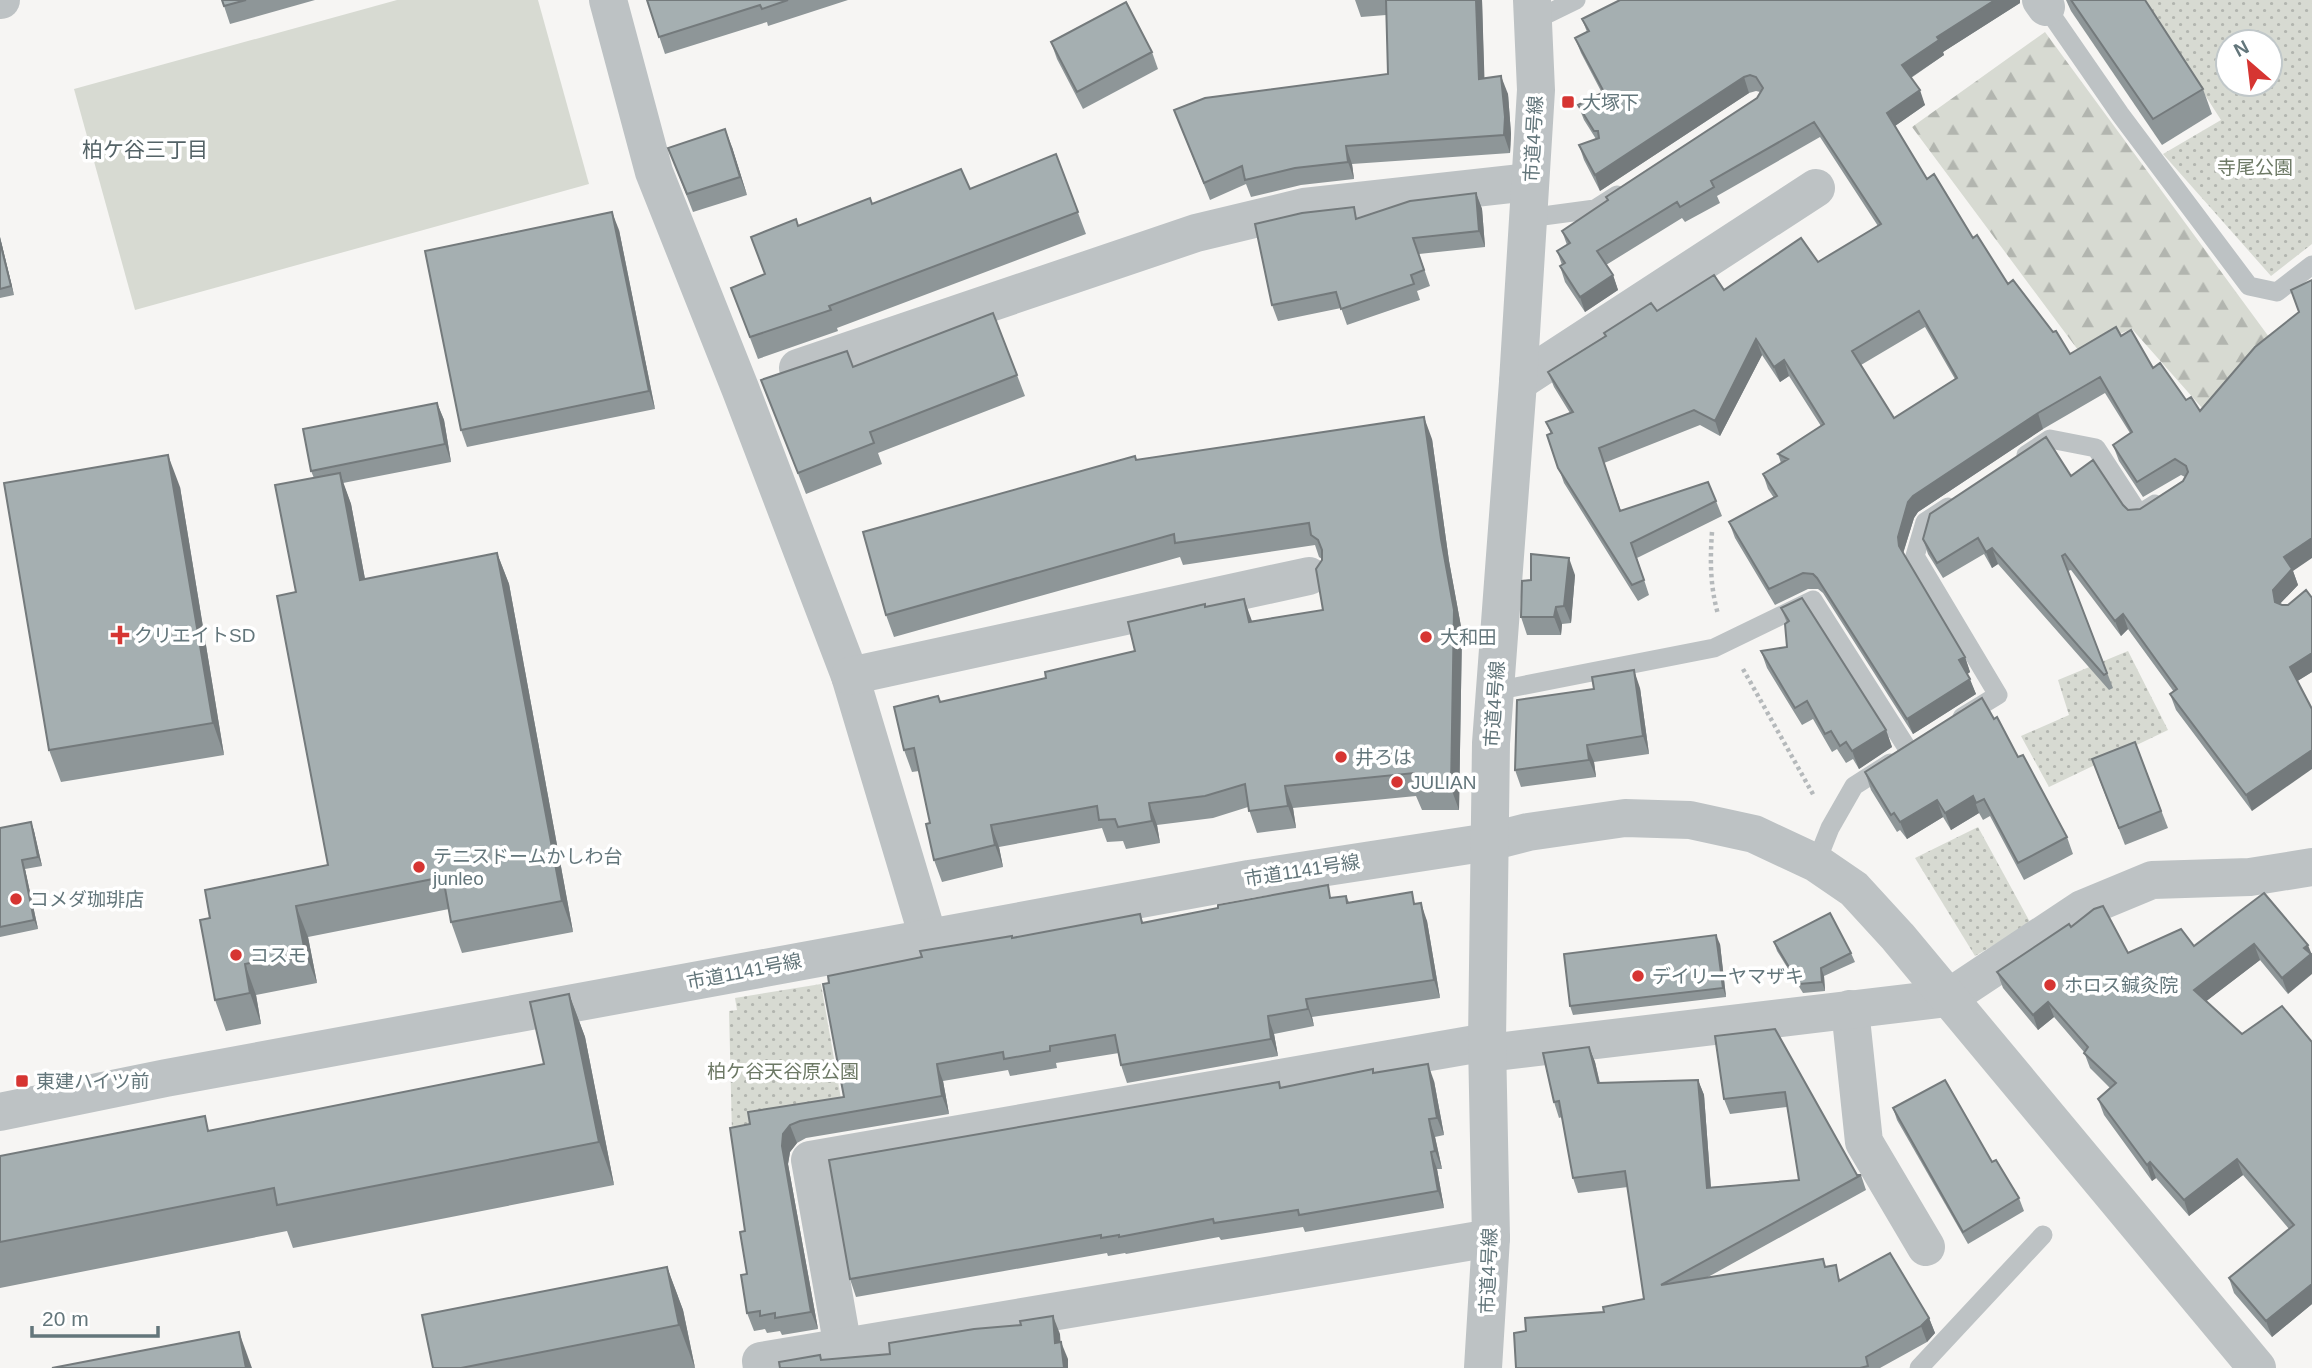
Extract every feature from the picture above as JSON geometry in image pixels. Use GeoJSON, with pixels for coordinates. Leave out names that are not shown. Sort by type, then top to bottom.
{"type":"FeatureCollection","features":[{"type":"Feature","properties":{"kind":"street"},"geometry":{"type":"LineString","coordinates":[[608,0],[654,172],[850,676],[928,937]]}},
{"type":"Feature","properties":{"kind":"street","name":"市道4号線"},"geometry":{"type":"LineString","coordinates":[[1483,1368],[1490,1238],[1488,1048],[1491,743],[1518,382],[1536,90],[1533,11]]}},
{"type":"Feature","properties":{"kind":"street"},"geometry":{"type":"LineString","coordinates":[[1518,382],[1816,188]]}},
{"type":"Feature","properties":{"kind":"street"},"geometry":{"type":"LineString","coordinates":[[740,388],[1196,233],[1304,207],[1529,200]]}},
{"type":"Feature","properties":{"kind":"street"},"geometry":{"type":"LineString","coordinates":[[850,676],[1309,576]]}},
{"type":"Feature","properties":{"kind":"street","name":"市道1141号線"},"geometry":{"type":"LineString","coordinates":[[0,1112],[166,1077],[1249,879],[1625,818],[1690,820],[1754,834],[1815,863],[1854,889],[1898,937],[2256,1368]]}},
{"type":"Feature","properties":{"kind":"street"},"geometry":{"type":"LineString","coordinates":[[844,1348],[810,1160],[1488,1048],[1948,998],[2081,909],[2152,880],[2250,877],[2312,867]]}},
{"type":"Feature","properties":{"kind":"street"},"geometry":{"type":"LineString","coordinates":[[1850,1009],[1864,1142],[1926,1247]]}},
{"type":"Feature","properties":{"kind":"street"},"geometry":{"type":"LineString","coordinates":[[762,1368],[761,1361],[1490,1238]]}},
{"type":"Feature","properties":{"kind":"lane"},"geometry":{"type":"LineString","coordinates":[[1533,11],[1576,0]]}},
{"type":"Feature","properties":{"kind":"lane"},"geometry":{"type":"LineString","coordinates":[[2044,4],[2120,114],[2249,286],[2277,292],[2312,265]]}},
{"type":"Feature","properties":{"kind":"lane"},"geometry":{"type":"LineString","coordinates":[[1529,200],[1595,209],[1630,186]]}},
{"type":"Feature","properties":{"kind":"lane"},"geometry":{"type":"LineString","coordinates":[[2016,462],[2050,439],[2096,448],[2139,514],[2171,494]]}},
{"type":"Feature","properties":{"kind":"lane"},"geometry":{"type":"LineString","coordinates":[[1942,730],[1998,695],[1915,556],[1925,522],[1959,500]]}},
{"type":"Feature","properties":{"kind":"lane"},"geometry":{"type":"LineString","coordinates":[[1495,691],[1714,648],[1813,600],[1914,748],[1854,786],[1830,828],[1815,863]]}},
{"type":"Feature","properties":{"kind":"lane"},"geometry":{"type":"LineString","coordinates":[[1919,1368],[2043,1236]]}},
{"type":"Feature","properties":{"kind":"path"},"geometry":{"type":"LineString","coordinates":[[1712,532],[1710,559],[1713,596],[1727,641],[1820,806]]}},
{"type":"Feature","properties":{"kind":"green space"},"geometry":{"type":"Polygon","coordinates":[[[397,0],[538,0],[589,184],[135,310],[74,89],[397,0]]]}},
{"type":"Feature","properties":{"kind":"green space","name":"寺尾公園"},"geometry":{"type":"Polygon","coordinates":[[[2144,0],[2312,0],[2312,244],[2271,276],[2163,154],[2221,120],[2144,0]]]}},
{"type":"Feature","properties":{"kind":"green space"},"geometry":{"type":"Polygon","coordinates":[[[2045,32],[2269,337],[2203,409],[2132,329],[2078,350],[1912,127],[2045,32]]]}},
{"type":"Feature","properties":{"kind":"green space"},"geometry":{"type":"Polygon","coordinates":[[[2128,651],[2168,730],[2049,787],[2021,736],[2069,715],[2058,680],[2128,651]]]}},
{"type":"Feature","properties":{"kind":"green space"},"geometry":{"type":"Polygon","coordinates":[[[1978,827],[2031,924],[1975,956],[1915,858],[1978,827]]]}},
{"type":"Feature","properties":{"kind":"green space","name":"柏ケ谷天谷原公園"},"geometry":{"type":"Polygon","coordinates":[[[821,984],[844,1116],[732,1134],[729,1011],[737,1010],[735,998],[821,984]]]}},
{"type":"Feature","properties":{"kind":"building"},"geometry":{"type":"Polygon","coordinates":[[[222,0],[246,0],[224,6],[222,0]]]}},
{"type":"Feature","properties":{"kind":"building"},"geometry":{"type":"Polygon","coordinates":[[[647,0],[788,0],[762,9],[760,5],[659,37],[647,0]]]}},
{"type":"Feature","properties":{"kind":"building"},"geometry":{"type":"Polygon","coordinates":[[[1386,0],[1476,0],[1479,79],[1501,76],[1504,135],[1346,146],[1348,162],[1295,168],[1245,180],[1242,166],[1204,183],[1174,110],[1205,98],[1388,74],[1386,0]]]}},
{"type":"Feature","properties":{"kind":"building"},"geometry":{"type":"Polygon","coordinates":[[[1620,0],[1995,0],[1937,37],[1939,40],[1902,65],[1920,90],[1887,113],[1927,179],[1934,174],[1973,238],[1977,235],[2008,284],[2013,280],[2053,332],[2056,331],[2070,354],[2116,327],[2121,336],[2131,330],[2153,368],[2160,363],[2186,400],[2191,397],[2200,411],[2255,347],[2299,312],[2291,290],[2312,280],[2312,538],[2284,557],[2292,569],[2273,590],[2275,602],[2282,605],[2288,605],[2306,590],[2312,598],[2312,653],[2290,667],[2312,709],[2312,750],[2246,795],[2170,694],[2177,689],[2123,614],[2115,621],[2065,554],[2062,556],[2107,673],[2104,675],[1992,548],[1986,552],[1978,538],[1937,563],[1923,539],[1930,514],[2046,437],[2071,476],[2093,460],[2128,510],[2140,509],[2183,481],[2188,472],[2186,466],[2175,459],[2137,482],[2113,445],[2132,432],[2100,377],[2038,413],[1913,496],[1908,502],[1898,537],[1899,546],[1965,657],[1959,660],[1970,679],[1907,719],[1817,578],[1813,574],[1803,573],[1769,589],[1729,522],[1777,496],[1763,474],[1788,459],[1778,454],[1824,424],[1784,360],[1774,367],[1756,339],[1715,421],[1694,410],[1599,448],[1620,511],[1708,482],[1716,501],[1631,543],[1644,580],[1632,585],[1558,468],[1547,435],[1552,433],[1546,422],[1573,412],[1548,372],[1606,336],[1604,333],[1651,303],[1657,311],[1714,275],[1724,290],[1801,238],[1818,262],[1881,224],[1814,122],[1711,181],[1714,187],[1680,207],[1677,202],[1597,251],[1613,275],[1580,297],[1560,266],[1565,263],[1557,251],[1570,243],[1562,231],[1608,200],[1606,197],[1757,98],[1763,88],[1756,77],[1744,77],[1595,175],[1579,145],[1599,138],[1598,131],[1594,131],[1578,105],[1604,92],[1575,38],[1589,31],[1582,19],[1620,0]],[[1919,311],[1852,351],[1894,418],[1957,378],[1919,311]]]}},
{"type":"Feature","properties":{"kind":"building"},"geometry":{"type":"Polygon","coordinates":[[[2071,0],[2145,0],[2203,89],[2153,119],[2071,0]]]}},
{"type":"Feature","properties":{"kind":"building"},"geometry":{"type":"Polygon","coordinates":[[[1126,2],[1152,52],[1077,92],[1051,42],[1126,2]]]}},
{"type":"Feature","properties":{"kind":"building"},"geometry":{"type":"Polygon","coordinates":[[[725,129],[740,177],[687,194],[668,148],[725,129]]]}},
{"type":"Feature","properties":{"kind":"building"},"geometry":{"type":"Polygon","coordinates":[[[1056,154],[1078,212],[829,306],[831,310],[750,337],[731,288],[765,274],[751,237],[796,219],[798,226],[870,198],[872,204],[961,169],[970,189],[1056,154]]]}},
{"type":"Feature","properties":{"kind":"building"},"geometry":{"type":"Polygon","coordinates":[[[1476,193],[1479,231],[1413,238],[1424,270],[1411,275],[1414,284],[1341,309],[1336,292],[1272,305],[1255,224],[1302,213],[1354,207],[1356,219],[1410,201],[1476,193]]]}},
{"type":"Feature","properties":{"kind":"building"},"geometry":{"type":"Polygon","coordinates":[[[612,212],[649,391],[461,430],[425,251],[612,212]]]}},
{"type":"Feature","properties":{"kind":"building"},"geometry":{"type":"Polygon","coordinates":[[[0,242],[11,286],[0,289],[0,242]]]}},
{"type":"Feature","properties":{"kind":"building"},"geometry":{"type":"Polygon","coordinates":[[[993,313],[1017,375],[870,432],[874,443],[798,473],[761,380],[847,351],[853,367],[993,313]]]}},
{"type":"Feature","properties":{"kind":"building"},"geometry":{"type":"Polygon","coordinates":[[[437,403],[445,444],[311,471],[303,429],[437,403]]]}},
{"type":"Feature","properties":{"kind":"building"},"geometry":{"type":"Polygon","coordinates":[[[1424,417],[1454,610],[1451,788],[1414,788],[1414,773],[1285,786],[1288,806],[1249,811],[1245,784],[1205,796],[1149,803],[1152,821],[1118,827],[1115,819],[1099,820],[1097,806],[991,825],[995,845],[934,860],[926,824],[930,823],[914,748],[904,750],[894,707],[938,696],[940,702],[1046,678],[1045,672],[1135,651],[1128,622],[1205,604],[1205,607],[1244,599],[1249,622],[1323,610],[1316,569],[1322,560],[1322,550],[1318,540],[1311,535],[1309,523],[1175,543],[1174,534],[886,615],[863,532],[1135,456],[1136,460],[1424,417]]]}},
{"type":"Feature","properties":{"kind":"building","name":"クリエイトSD"},"geometry":{"type":"Polygon","coordinates":[[[168,455],[213,723],[49,750],[4,483],[168,455]]]}},
{"type":"Feature","properties":{"kind":"building"},"geometry":{"type":"Polygon","coordinates":[[[340,473],[360,580],[497,553],[562,901],[451,922],[443,877],[296,906],[305,952],[245,964],[250,993],[215,1000],[200,920],[210,918],[205,890],[328,865],[277,596],[296,592],[275,485],[340,473]]]}},
{"type":"Feature","properties":{"kind":"building"},"geometry":{"type":"Polygon","coordinates":[[[1531,554],[1569,558],[1564,606],[1556,607],[1554,617],[1521,617],[1522,581],[1531,580],[1531,554]]]}},
{"type":"Feature","properties":{"kind":"building"},"geometry":{"type":"Polygon","coordinates":[[[1802,598],[1886,730],[1852,751],[1846,742],[1840,746],[1831,731],[1825,734],[1807,701],[1795,708],[1761,651],[1787,647],[1785,624],[1789,621],[1781,608],[1802,598]]]}},
{"type":"Feature","properties":{"kind":"building"},"geometry":{"type":"Polygon","coordinates":[[[1634,670],[1643,736],[1587,745],[1589,760],[1515,770],[1517,700],[1594,689],[1592,677],[1634,670]]]}},
{"type":"Feature","properties":{"kind":"building"},"geometry":{"type":"Polygon","coordinates":[[[1982,698],[1994,719],[1997,717],[2018,757],[2023,755],[2067,837],[2018,863],[1984,799],[1976,803],[1973,796],[1945,813],[1937,800],[1900,822],[1894,813],[1891,815],[1865,772],[1982,698]]]}},
{"type":"Feature","properties":{"kind":"building"},"geometry":{"type":"Polygon","coordinates":[[[2135,742],[2161,811],[2119,828],[2092,759],[2135,742]]]}},
{"type":"Feature","properties":{"kind":"building","name":"コメダ珈琲店"},"geometry":{"type":"Polygon","coordinates":[[[31,822],[38,857],[22,860],[34,920],[0,927],[0,828],[31,822]]]}},
{"type":"Feature","properties":{"kind":"building"},"geometry":{"type":"Polygon","coordinates":[[[1328,885],[1330,898],[1346,896],[1347,903],[1412,892],[1414,904],[1421,903],[1434,980],[1306,999],[1308,1009],[1268,1016],[1271,1039],[1121,1065],[1115,1035],[1050,1046],[1050,1051],[1004,1059],[1003,1052],[937,1064],[942,1096],[790,1125],[783,1134],[782,1146],[811,1312],[775,1318],[775,1313],[760,1316],[760,1311],[747,1313],[741,1275],[747,1274],[740,1232],[745,1231],[730,1128],[750,1124],[748,1112],[844,1097],[823,984],[829,983],[828,976],[922,957],[920,951],[1012,938],[1140,914],[1142,923],[1218,908],[1218,905],[1328,885]]]}},
{"type":"Feature","properties":{"kind":"building"},"geometry":{"type":"Polygon","coordinates":[[[2264,893],[2308,945],[2304,948],[2311,954],[2282,978],[2254,944],[2194,990],[2242,1034],[2282,1006],[2312,1042],[2312,1284],[2266,1321],[2229,1278],[2294,1225],[2237,1159],[2184,1200],[2150,1162],[2147,1165],[2098,1099],[2116,1083],[2084,1053],[2088,1047],[2048,1002],[2033,1015],[1997,972],[2069,924],[2071,927],[2094,909],[2103,906],[2128,953],[2181,929],[2194,946],[2264,893]]]}},
{"type":"Feature","properties":{"kind":"building"},"geometry":{"type":"Polygon","coordinates":[[[1830,913],[1851,953],[1821,968],[1822,982],[1799,984],[1774,942],[1830,913]]]}},
{"type":"Feature","properties":{"kind":"building"},"geometry":{"type":"Polygon","coordinates":[[[1716,935],[1723,988],[1570,1006],[1564,954],[1716,935]]]}},
{"type":"Feature","properties":{"kind":"building"},"geometry":{"type":"Polygon","coordinates":[[[569,994],[599,1142],[277,1205],[274,1188],[0,1242],[0,1156],[205,1116],[208,1131],[544,1064],[530,1002],[569,994]]]}},
{"type":"Feature","properties":{"kind":"building"},"geometry":{"type":"Polygon","coordinates":[[[1775,1029],[1857,1175],[1861,1175],[1661,1285],[1823,1259],[1825,1267],[1836,1265],[1839,1281],[1890,1253],[1929,1318],[1921,1326],[1866,1357],[1868,1366],[1860,1368],[1516,1368],[1514,1333],[1526,1331],[1525,1318],[1604,1312],[1603,1307],[1644,1299],[1625,1171],[1573,1178],[1559,1101],[1554,1102],[1543,1053],[1589,1047],[1598,1083],[1698,1080],[1707,1188],[1799,1180],[1785,1092],[1724,1099],[1715,1036],[1775,1029]]]}},
{"type":"Feature","properties":{"kind":"building"},"geometry":{"type":"Polygon","coordinates":[[[1428,1064],[1437,1118],[1429,1119],[1435,1151],[1431,1152],[1438,1191],[1299,1215],[1298,1210],[1214,1223],[1213,1219],[1119,1237],[1101,1238],[1101,1235],[850,1279],[829,1160],[1279,1082],[1280,1088],[1373,1069],[1373,1073],[1428,1064]]]}},
{"type":"Feature","properties":{"kind":"building"},"geometry":{"type":"Polygon","coordinates":[[[1945,1080],[1992,1162],[1996,1160],[2019,1198],[1963,1232],[1893,1108],[1945,1080]]]}},
{"type":"Feature","properties":{"kind":"building"},"geometry":{"type":"Polygon","coordinates":[[[667,1267],[679,1325],[461,1368],[433,1368],[422,1315],[667,1267]]]}},
{"type":"Feature","properties":{"kind":"building"},"geometry":{"type":"Polygon","coordinates":[[[1053,1316],[1055,1343],[1061,1342],[1064,1368],[780,1368],[779,1362],[820,1355],[821,1360],[890,1354],[889,1343],[974,1329],[1021,1325],[1020,1321],[1053,1316]]]}},
{"type":"Feature","properties":{"kind":"building"},"geometry":{"type":"Polygon","coordinates":[[[239,1332],[246,1368],[52,1368],[239,1332]]]}},
{"type":"Feature","properties":{"kind":"place","name":"大塚下"},"geometry":{"type":"Point","coordinates":[1568,102]}},
{"type":"Feature","properties":{"kind":"place","name":"クリエイトSD"},"geometry":{"type":"Point","coordinates":[120,635]}},
{"type":"Feature","properties":{"kind":"place","name":"大和田"},"geometry":{"type":"Point","coordinates":[1426,637]}},
{"type":"Feature","properties":{"kind":"place","name":"井ろは"},"geometry":{"type":"Point","coordinates":[1341,757]}},
{"type":"Feature","properties":{"kind":"place","name":"JULIAN"},"geometry":{"type":"Point","coordinates":[1397,782]}},
{"type":"Feature","properties":{"kind":"place","name":"テニスドームかしわ台 junleo"},"geometry":{"type":"Point","coordinates":[419,867]}},
{"type":"Feature","properties":{"kind":"place","name":"コメダ珈琲店"},"geometry":{"type":"Point","coordinates":[16,899]}},
{"type":"Feature","properties":{"kind":"place","name":"コスモ"},"geometry":{"type":"Point","coordinates":[236,955]}},
{"type":"Feature","properties":{"kind":"place","name":"デイリーヤマザキ"},"geometry":{"type":"Point","coordinates":[1638,976]}},
{"type":"Feature","properties":{"kind":"place","name":"ホロス鍼灸院"},"geometry":{"type":"Point","coordinates":[2050,985]}},
{"type":"Feature","properties":{"kind":"place","name":"東建ハイツ前"},"geometry":{"type":"Point","coordinates":[22,1081]}},
{"type":"Feature","properties":{"kind":"district","name":"柏ケ谷三丁目"},"geometry":{"type":"Point","coordinates":[145,150]}}]}
